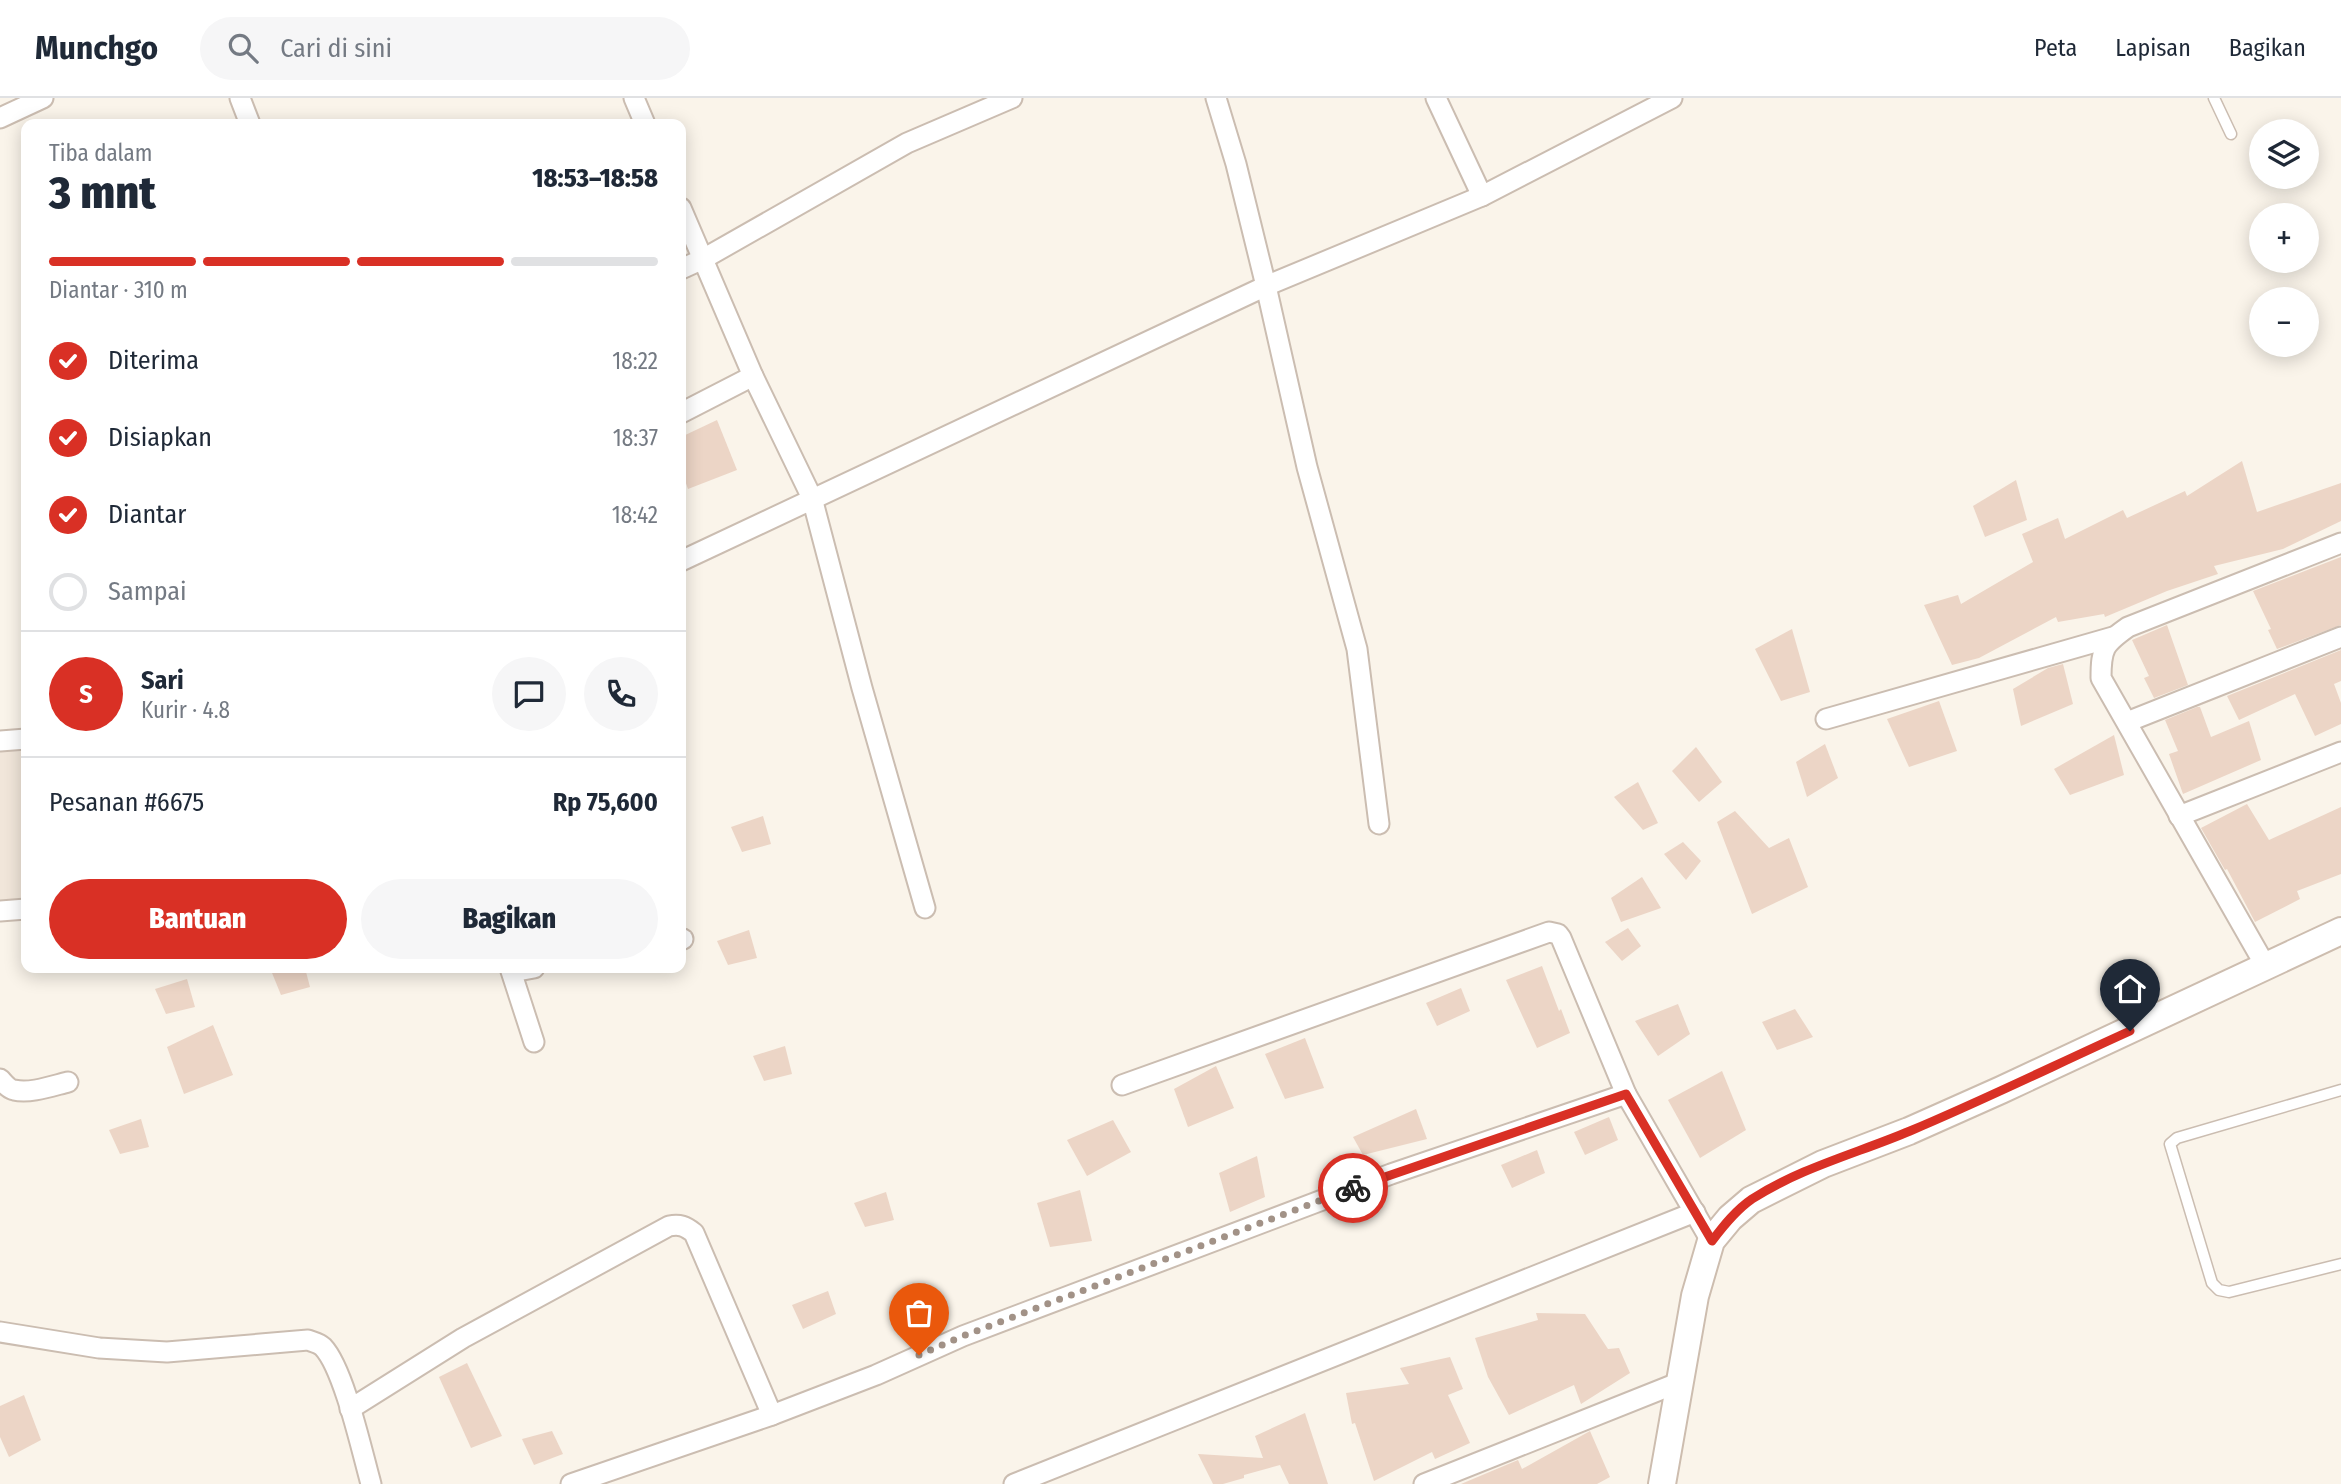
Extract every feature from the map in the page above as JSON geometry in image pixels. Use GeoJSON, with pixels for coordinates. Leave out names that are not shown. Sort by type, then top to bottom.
{"type":"FeatureCollection","features":[{"type":"Feature","properties":{"kind":"main road"},"geometry":{"type":"LineString","coordinates":[[1662,1484],[1695,1296],[1712,1241],[1730,1218],[1751,1199],[2001,1090],[2341,930]]}},
{"type":"Feature","properties":{"kind":"street"},"geometry":{"type":"LineString","coordinates":[[0,118],[43,98]]}},
{"type":"Feature","properties":{"kind":"street"},"geometry":{"type":"LineString","coordinates":[[240,98],[248,119]]}},
{"type":"Feature","properties":{"kind":"street"},"geometry":{"type":"LineString","coordinates":[[634,98],[643,119]]}},
{"type":"Feature","properties":{"kind":"street"},"geometry":{"type":"LineString","coordinates":[[686,267],[907,143],[1012,98]]}},
{"type":"Feature","properties":{"kind":"street"},"geometry":{"type":"LineString","coordinates":[[1216,98],[1236,164],[1307,467],[1357,649],[1379,824]]}},
{"type":"Feature","properties":{"kind":"street"},"geometry":{"type":"LineString","coordinates":[[1436,98],[1482,196]]}},
{"type":"Feature","properties":{"kind":"street"},"geometry":{"type":"LineString","coordinates":[[686,559],[1266,286],[1482,196],[1672,98]]}},
{"type":"Feature","properties":{"kind":"street"},"geometry":{"type":"LineString","coordinates":[[686,220],[753,376],[812,498],[862,688],[925,908]]}},
{"type":"Feature","properties":{"kind":"street"},"geometry":{"type":"LineString","coordinates":[[686,410],[753,376]]}},
{"type":"Feature","properties":{"kind":"street"},"geometry":{"type":"LineString","coordinates":[[2264,965],[2101,678],[2101,654],[2113,637],[2128,626],[2341,542]]}},
{"type":"Feature","properties":{"kind":"street"},"geometry":{"type":"LineString","coordinates":[[2127,722],[2341,636]]}},
{"type":"Feature","properties":{"kind":"street"},"geometry":{"type":"LineString","coordinates":[[1826,719],[2113,637]]}},
{"type":"Feature","properties":{"kind":"street"},"geometry":{"type":"LineString","coordinates":[[0,741],[21,739]]}},
{"type":"Feature","properties":{"kind":"street"},"geometry":{"type":"LineString","coordinates":[[2179,816],[2341,752]]}},
{"type":"Feature","properties":{"kind":"street"},"geometry":{"type":"LineString","coordinates":[[0,911],[21,909]]}},
{"type":"Feature","properties":{"kind":"street"},"geometry":{"type":"LineString","coordinates":[[1122,1085],[1549,932],[1558,934],[1626,1094],[1712,1241]]}},
{"type":"Feature","properties":{"kind":"street"},"geometry":{"type":"LineString","coordinates":[[512,973],[534,1042]]}},
{"type":"Feature","properties":{"kind":"street"},"geometry":{"type":"LineString","coordinates":[[0,1079],[15,1091],[47,1088],[68,1082]]}},
{"type":"Feature","properties":{"kind":"street"},"geometry":{"type":"LineString","coordinates":[[571,1484],[772,1415],[876,1375],[963,1336],[1391,1174],[1626,1094]]}},
{"type":"Feature","properties":{"kind":"street"},"geometry":{"type":"LineString","coordinates":[[1027,1482],[1695,1212]]}},
{"type":"Feature","properties":{"kind":"street"},"geometry":{"type":"LineString","coordinates":[[350,1409],[463,1338],[669,1226],[678,1224],[686,1226],[694,1233],[772,1415]]}},
{"type":"Feature","properties":{"kind":"street"},"geometry":{"type":"LineString","coordinates":[[0,1332],[99,1348],[167,1352],[308,1340],[321,1345],[330,1357],[350,1409],[370,1484]]}},
{"type":"Feature","properties":{"kind":"street"},"geometry":{"type":"LineString","coordinates":[[1424,1484],[1681,1382]]}},
{"type":"Feature","properties":{"kind":"lane"},"geometry":{"type":"LineString","coordinates":[[2214,98],[2231,134]]}},
{"type":"Feature","properties":{"kind":"lane"},"geometry":{"type":"LineString","coordinates":[[2341,1090],[2178,1138],[2171,1144],[2212,1283],[2219,1290],[2229,1292],[2341,1264]]}},
{"type":"Feature","properties":{"kind":"shaded area"},"geometry":{"type":"Polygon","coordinates":[[[21,743],[21,914],[0,917],[0,745],[21,743]]]}},
{"type":"Feature","properties":{"kind":"building"},"geometry":{"type":"Polygon","coordinates":[[[717,420],[737,470],[688,489],[686,435],[717,420]]]}},
{"type":"Feature","properties":{"kind":"building"},"geometry":{"type":"Polygon","coordinates":[[[2242,461],[2257,512],[2341,483],[2341,521],[2283,549],[2214,566],[2218,574],[2167,591],[2105,617],[2104,614],[2058,622],[2056,617],[1979,658],[1952,665],[1924,605],[1958,595],[1961,604],[2033,562],[2022,534],[2058,518],[2065,539],[2123,510],[2127,518],[2185,491],[2187,496],[2242,461]]]}},
{"type":"Feature","properties":{"kind":"building"},"geometry":{"type":"Polygon","coordinates":[[[2016,480],[2027,520],[1985,537],[1973,506],[2016,480]]]}},
{"type":"Feature","properties":{"kind":"building"},"geometry":{"type":"Polygon","coordinates":[[[2341,557],[2341,625],[2277,649],[2268,630],[2271,629],[2253,591],[2341,557]]]}},
{"type":"Feature","properties":{"kind":"building"},"geometry":{"type":"Polygon","coordinates":[[[2167,625],[2188,685],[2154,698],[2144,678],[2149,676],[2132,640],[2167,625]]]}},
{"type":"Feature","properties":{"kind":"building"},"geometry":{"type":"Polygon","coordinates":[[[1792,629],[1810,692],[1781,701],[1755,649],[1792,629]]]}},
{"type":"Feature","properties":{"kind":"building"},"geometry":{"type":"Polygon","coordinates":[[[2341,650],[2341,681],[2334,684],[2341,703],[2341,724],[2315,736],[2295,694],[2239,720],[2227,696],[2341,650]]]}},
{"type":"Feature","properties":{"kind":"building"},"geometry":{"type":"Polygon","coordinates":[[[2063,664],[2073,704],[2021,726],[2013,689],[2048,668],[2063,664]]]}},
{"type":"Feature","properties":{"kind":"building"},"geometry":{"type":"Polygon","coordinates":[[[1939,701],[1957,751],[1909,767],[1887,719],[1939,701]]]}},
{"type":"Feature","properties":{"kind":"building"},"geometry":{"type":"Polygon","coordinates":[[[2200,707],[2211,737],[2249,721],[2261,760],[2183,794],[2169,754],[2178,751],[2165,720],[2200,707]]]}},
{"type":"Feature","properties":{"kind":"building"},"geometry":{"type":"Polygon","coordinates":[[[2114,735],[2124,775],[2070,795],[2054,769],[2114,735]]]}},
{"type":"Feature","properties":{"kind":"building"},"geometry":{"type":"Polygon","coordinates":[[[1825,744],[1838,778],[1807,797],[1796,762],[1825,744]]]}},
{"type":"Feature","properties":{"kind":"building"},"geometry":{"type":"Polygon","coordinates":[[[1696,747],[1722,782],[1699,802],[1672,771],[1696,747]]]}},
{"type":"Feature","properties":{"kind":"building"},"geometry":{"type":"Polygon","coordinates":[[[1638,782],[1658,823],[1643,830],[1614,797],[1638,782]]]}},
{"type":"Feature","properties":{"kind":"building"},"geometry":{"type":"Polygon","coordinates":[[[2247,804],[2269,840],[2341,807],[2341,874],[2297,891],[2300,899],[2255,922],[2227,869],[2225,870],[2201,828],[2247,804]]]}},
{"type":"Feature","properties":{"kind":"building"},"geometry":{"type":"Polygon","coordinates":[[[1735,811],[1769,848],[1789,838],[1808,887],[1752,914],[1717,822],[1735,811]]]}},
{"type":"Feature","properties":{"kind":"building"},"geometry":{"type":"Polygon","coordinates":[[[763,816],[771,844],[742,852],[731,827],[763,816]]]}},
{"type":"Feature","properties":{"kind":"building"},"geometry":{"type":"Polygon","coordinates":[[[1683,842],[1701,861],[1686,880],[1664,854],[1683,842]]]}},
{"type":"Feature","properties":{"kind":"building"},"geometry":{"type":"Polygon","coordinates":[[[1642,877],[1661,908],[1621,922],[1611,898],[1642,877]]]}},
{"type":"Feature","properties":{"kind":"building"},"geometry":{"type":"Polygon","coordinates":[[[1628,928],[1641,946],[1622,961],[1605,942],[1628,928]]]}},
{"type":"Feature","properties":{"kind":"building"},"geometry":{"type":"Polygon","coordinates":[[[749,930],[757,958],[728,965],[717,941],[749,930]]]}},
{"type":"Feature","properties":{"kind":"building"},"geometry":{"type":"Polygon","coordinates":[[[1542,966],[1570,1033],[1537,1048],[1506,980],[1542,966]]]}},
{"type":"Feature","properties":{"kind":"building"},"geometry":{"type":"Polygon","coordinates":[[[272,973],[306,973],[310,987],[281,995],[272,973]]]}},
{"type":"Feature","properties":{"kind":"building"},"geometry":{"type":"Polygon","coordinates":[[[187,979],[195,1007],[166,1014],[155,989],[187,979]]]}},
{"type":"Feature","properties":{"kind":"building"},"geometry":{"type":"Polygon","coordinates":[[[1461,988],[1470,1011],[1437,1026],[1426,1003],[1461,988]]]}},
{"type":"Feature","properties":{"kind":"building"},"geometry":{"type":"Polygon","coordinates":[[[1678,1004],[1690,1034],[1658,1056],[1635,1021],[1678,1004]]]}},
{"type":"Feature","properties":{"kind":"building"},"geometry":{"type":"Polygon","coordinates":[[[1795,1009],[1813,1037],[1777,1050],[1762,1022],[1795,1009]]]}},
{"type":"Feature","properties":{"kind":"building"},"geometry":{"type":"Polygon","coordinates":[[[213,1025],[233,1075],[184,1094],[167,1047],[213,1025]]]}},
{"type":"Feature","properties":{"kind":"building"},"geometry":{"type":"Polygon","coordinates":[[[1305,1038],[1324,1088],[1285,1099],[1265,1054],[1305,1038]]]}},
{"type":"Feature","properties":{"kind":"building"},"geometry":{"type":"Polygon","coordinates":[[[785,1046],[792,1074],[764,1081],[753,1056],[785,1046]]]}},
{"type":"Feature","properties":{"kind":"building"},"geometry":{"type":"Polygon","coordinates":[[[1216,1066],[1234,1108],[1188,1127],[1174,1089],[1216,1066]]]}},
{"type":"Feature","properties":{"kind":"building"},"geometry":{"type":"Polygon","coordinates":[[[1722,1071],[1746,1130],[1700,1158],[1668,1100],[1722,1071]]]}},
{"type":"Feature","properties":{"kind":"building"},"geometry":{"type":"Polygon","coordinates":[[[1416,1109],[1427,1139],[1363,1155],[1353,1137],[1416,1109]]]}},
{"type":"Feature","properties":{"kind":"building"},"geometry":{"type":"Polygon","coordinates":[[[1609,1117],[1618,1140],[1585,1155],[1574,1132],[1609,1117]]]}},
{"type":"Feature","properties":{"kind":"building"},"geometry":{"type":"Polygon","coordinates":[[[141,1119],[149,1147],[120,1154],[109,1130],[141,1119]]]}},
{"type":"Feature","properties":{"kind":"building"},"geometry":{"type":"Polygon","coordinates":[[[1113,1120],[1131,1152],[1087,1176],[1067,1140],[1113,1120]]]}},
{"type":"Feature","properties":{"kind":"building"},"geometry":{"type":"Polygon","coordinates":[[[1537,1150],[1545,1173],[1512,1188],[1501,1165],[1537,1150]]]}},
{"type":"Feature","properties":{"kind":"building"},"geometry":{"type":"Polygon","coordinates":[[[1257,1156],[1265,1197],[1230,1212],[1219,1173],[1257,1156]]]}},
{"type":"Feature","properties":{"kind":"building"},"geometry":{"type":"Polygon","coordinates":[[[1080,1190],[1092,1241],[1050,1247],[1037,1203],[1080,1190]]]}},
{"type":"Feature","properties":{"kind":"building"},"geometry":{"type":"Polygon","coordinates":[[[886,1192],[894,1220],[865,1227],[854,1203],[886,1192]]]}},
{"type":"Feature","properties":{"kind":"building"},"geometry":{"type":"Polygon","coordinates":[[[828,1291],[836,1314],[803,1329],[792,1305],[828,1291]]]}},
{"type":"Feature","properties":{"kind":"building"},"geometry":{"type":"Polygon","coordinates":[[[1536,1313],[1585,1314],[1608,1349],[1619,1348],[1630,1373],[1581,1404],[1574,1385],[1509,1415],[1488,1377],[1475,1338],[1538,1320],[1536,1313]]]}},
{"type":"Feature","properties":{"kind":"building"},"geometry":{"type":"Polygon","coordinates":[[[1450,1357],[1463,1389],[1448,1395],[1470,1443],[1435,1459],[1432,1452],[1374,1481],[1355,1423],[1352,1424],[1346,1393],[1409,1384],[1400,1368],[1450,1357]]]}},
{"type":"Feature","properties":{"kind":"building"},"geometry":{"type":"Polygon","coordinates":[[[467,1363],[502,1436],[471,1448],[439,1377],[467,1363]]]}},
{"type":"Feature","properties":{"kind":"building"},"geometry":{"type":"Polygon","coordinates":[[[24,1395],[41,1440],[9,1457],[0,1437],[0,1406],[24,1395]]]}},
{"type":"Feature","properties":{"kind":"building"},"geometry":{"type":"Polygon","coordinates":[[[1305,1413],[1328,1484],[1289,1484],[1280,1465],[1223,1484],[1213,1484],[1198,1454],[1263,1458],[1255,1436],[1305,1413]]]}},
{"type":"Feature","properties":{"kind":"building"},"geometry":{"type":"Polygon","coordinates":[[[552,1431],[563,1454],[534,1465],[522,1439],[552,1431]]]}},
{"type":"Feature","properties":{"kind":"building"},"geometry":{"type":"Polygon","coordinates":[[[1590,1431],[1610,1477],[1597,1484],[1461,1484],[1518,1460],[1522,1469],[1590,1431]]]}},
{"type":"Feature","properties":{"kind":"way so far"},"geometry":{"type":"LineString","coordinates":[[919,1355],[1157,1261],[1353,1188]]}},
{"type":"Feature","properties":{"kind":"route"},"geometry":{"type":"LineString","coordinates":[[1353,1188],[1626,1094],[1712,1241],[1730,1218],[1751,1199],[1778,1185],[1823,1164],[1909,1131],[2130,1031]]}}]}
